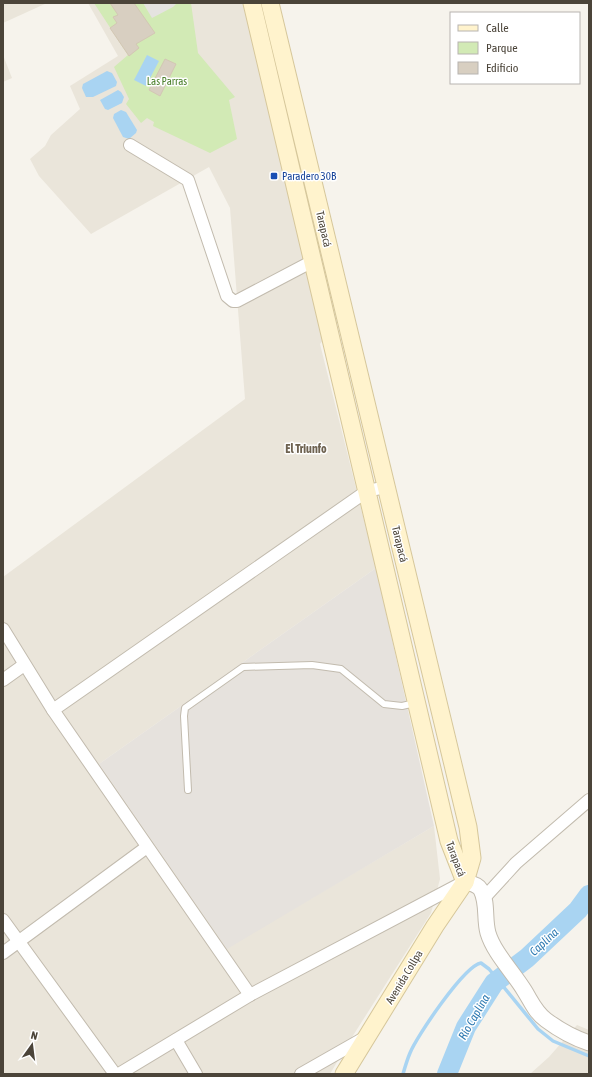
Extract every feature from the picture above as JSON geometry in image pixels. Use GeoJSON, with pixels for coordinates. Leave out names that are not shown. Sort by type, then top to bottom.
{"type":"FeatureCollection","features":[{"type":"Feature","properties":{"kind":"main road","name":"Tarapacá"},"geometry":{"type":"LineString","coordinates":[[252,3],[449,841],[465,882]]}},
{"type":"Feature","properties":{"kind":"main road","name":"Tarapacá"},"geometry":{"type":"LineString","coordinates":[[270,3],[468,827],[472,858],[465,882]]}},
{"type":"Feature","properties":{"kind":"main road"},"geometry":{"type":"LineString","coordinates":[[288,154],[305,149]]}},
{"type":"Feature","properties":{"kind":"main road"},"geometry":{"type":"LineString","coordinates":[[318,281],[336,277]]}},
{"type":"Feature","properties":{"kind":"main road"},"geometry":{"type":"LineString","coordinates":[[340,378],[359,373]]}},
{"type":"Feature","properties":{"kind":"main road"},"geometry":{"type":"LineString","coordinates":[[416,702],[437,697]]}},
{"type":"Feature","properties":{"kind":"main road","name":"Avenida Collpa"},"geometry":{"type":"LineString","coordinates":[[344,1074],[435,926],[465,882]]}},
{"type":"Feature","properties":{"kind":"street"},"geometry":{"type":"LineString","coordinates":[[130,145],[188,180],[227,296],[233,301],[237,301],[313,261]]}},
{"type":"Feature","properties":{"kind":"street"},"geometry":{"type":"LineString","coordinates":[[53,710],[367,491],[386,488]]}},
{"type":"Feature","properties":{"kind":"street"},"geometry":{"type":"LineString","coordinates":[[3,629],[53,710],[250,995]]}},
{"type":"Feature","properties":{"kind":"street"},"geometry":{"type":"LineString","coordinates":[[3,680],[24,665]]}},
{"type":"Feature","properties":{"kind":"street"},"geometry":{"type":"LineString","coordinates":[[484,898],[516,863],[589,800]]}},
{"type":"Feature","properties":{"kind":"street"},"geometry":{"type":"LineString","coordinates":[[3,953],[147,847]]}},
{"type":"Feature","properties":{"kind":"street"},"geometry":{"type":"LineString","coordinates":[[119,1074],[250,995],[465,882],[473,884],[480,889],[484,898],[488,933],[532,1005],[545,1019],[574,1037],[589,1042]]}},
{"type":"Feature","properties":{"kind":"street"},"geometry":{"type":"LineString","coordinates":[[3,920],[115,1074]]}},
{"type":"Feature","properties":{"kind":"street"},"geometry":{"type":"LineString","coordinates":[[301,1074],[368,1036]]}},
{"type":"Feature","properties":{"kind":"street"},"geometry":{"type":"LineString","coordinates":[[176,1040],[196,1074]]}},
{"type":"Feature","properties":{"kind":"lane"},"geometry":{"type":"LineString","coordinates":[[188,790],[184,716],[185,708],[243,667],[312,665],[335,668],[341,670],[384,704],[402,706],[416,702]]}},
{"type":"Feature","properties":{"kind":"shaded area"},"geometry":{"type":"Polygon","coordinates":[[[3,3],[47,3],[3,23],[3,3]]]}},
{"type":"Feature","properties":{"kind":"shaded area"},"geometry":{"type":"Polygon","coordinates":[[[88,3],[261,3],[338,322],[320,344],[376,568],[99,764],[227,948],[434,826],[440,879],[431,913],[330,1074],[3,1074],[3,577],[245,399],[230,208],[209,167],[91,234],[39,176],[30,159],[45,146],[51,135],[80,109],[70,86],[118,56],[88,3]]]}},
{"type":"Feature","properties":{"kind":"shaded area"},"geometry":{"type":"Polygon","coordinates":[[[143,3],[177,3],[173,7],[152,18],[143,3]]]}},
{"type":"Feature","properties":{"kind":"shaded area"},"geometry":{"type":"Polygon","coordinates":[[[3,55],[12,78],[3,82],[3,55]]]}},
{"type":"Feature","properties":{"kind":"shaded area"},"geometry":{"type":"Polygon","coordinates":[[[376,568],[434,826],[227,949],[99,764],[376,568]]]}},
{"type":"Feature","properties":{"kind":"shaded area"},"geometry":{"type":"Polygon","coordinates":[[[577,1025],[589,1030],[589,1074],[530,1074],[549,1057],[577,1025]]]}},
{"type":"Feature","properties":{"kind":"green space","name":"Las Parras"},"geometry":{"type":"Polygon","coordinates":[[[94,3],[191,3],[198,53],[235,97],[229,100],[237,139],[210,153],[153,126],[154,122],[147,118],[141,123],[126,104],[129,99],[114,67],[128,55],[94,3]]]}},
{"type":"Feature","properties":{"kind":"water"},"geometry":{"type":"Polygon","coordinates":[[[147,55],[159,61],[146,86],[134,80],[147,55]]]}},
{"type":"Feature","properties":{"kind":"water"},"geometry":{"type":"Polygon","coordinates":[[[107,71],[112,73],[117,82],[116,86],[93,97],[86,97],[82,88],[83,84],[107,71]]]}},
{"type":"Feature","properties":{"kind":"water"},"geometry":{"type":"Polygon","coordinates":[[[118,90],[124,97],[122,103],[108,110],[105,109],[100,100],[118,90]]]}},
{"type":"Feature","properties":{"kind":"water"},"geometry":{"type":"Polygon","coordinates":[[[121,110],[126,112],[137,130],[136,133],[129,139],[123,137],[113,118],[114,114],[121,110]]]}},
{"type":"Feature","properties":{"kind":"building","name":"Las Parras"},"geometry":{"type":"Polygon","coordinates":[[[110,3],[134,3],[155,33],[136,44],[139,48],[129,56],[110,28],[117,23],[113,17],[118,15],[110,3]]]}},
{"type":"Feature","properties":{"kind":"building"},"geometry":{"type":"Polygon","coordinates":[[[165,59],[176,64],[160,96],[149,90],[165,59]]]}},
{"type":"Feature","properties":{"kind":"waterway","name":"Caplina"},"geometry":{"type":"LineString","coordinates":[[447,1074],[466,1027],[494,983],[527,958],[578,910],[589,895]]}},
{"type":"Feature","properties":{"kind":"waterway"},"geometry":{"type":"LineString","coordinates":[[403,1074],[414,1044],[431,1018],[453,988],[473,967],[481,963],[489,969],[538,1029],[553,1041],[589,1056]]}},
{"type":"Feature","properties":{"kind":"place","name":"Paradero 30B"},"geometry":{"type":"Point","coordinates":[274,176]}},
{"type":"Feature","properties":{"kind":"district","name":"El Triunfo"},"geometry":{"type":"Point","coordinates":[306,449]}},
{"type":"Feature","properties":{"kind":"water label","name":"Río Caplina"},"geometry":{"type":"Point","coordinates":[474,1017]}}]}
